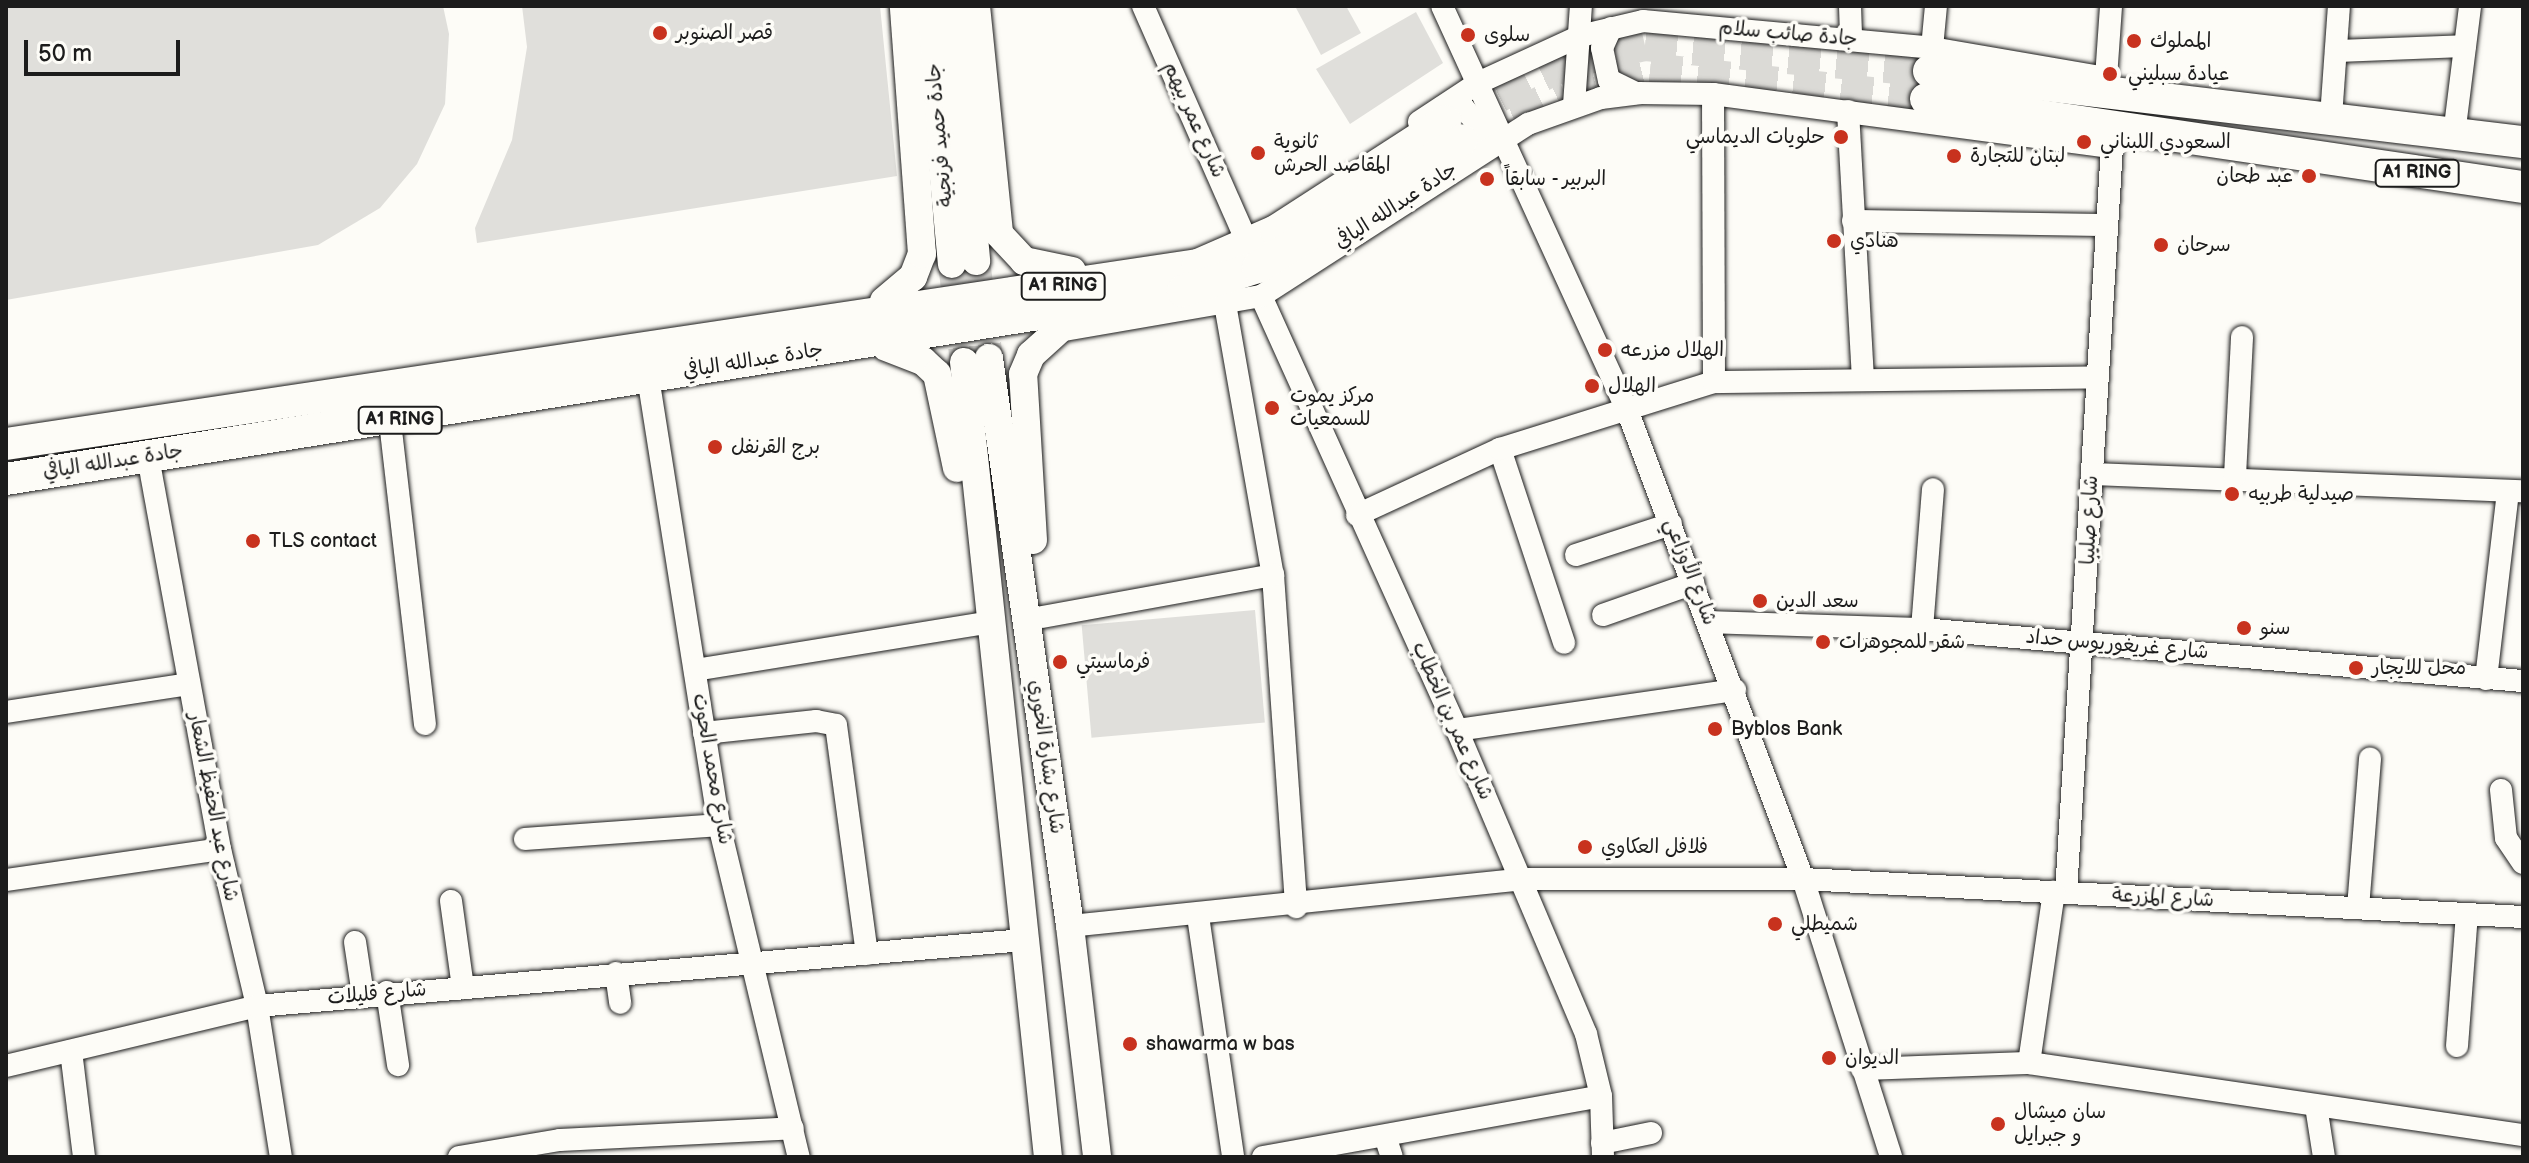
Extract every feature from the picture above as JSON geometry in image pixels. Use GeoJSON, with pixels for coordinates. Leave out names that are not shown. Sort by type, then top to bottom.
{"type":"FeatureCollection","features":[{"type":"Feature","properties":{"kind":"highway","name":"جادة صائب سلام"},"geometry":{"type":"LineString","coordinates":[[1929,73],[2331,117],[2523,142]]}},
{"type":"Feature","properties":{"kind":"highway","name":"جادة صائب سلام"},"geometry":{"type":"LineString","coordinates":[[1929,73],[2310,158],[2523,187]]}},
{"type":"Feature","properties":{"kind":"highway"},"geometry":{"type":"LineString","coordinates":[[2106,78],[2331,117]]}},
{"type":"Feature","properties":{"kind":"highway","name":"جادة عبدالله اليافي"},"geometry":{"type":"LineString","coordinates":[[6,479],[390,422],[646,362],[794,356],[1228,280],[1280,255],[1455,132]]}},
{"type":"Feature","properties":{"kind":"highway","name":"جادة عبدالله اليافي"},"geometry":{"type":"LineString","coordinates":[[6,444],[646,362],[1198,265],[1276,231],[1455,132]]}},
{"type":"Feature","properties":{"kind":"highway"},"geometry":{"type":"LineString","coordinates":[[2112,147],[2310,158]]}},
{"type":"Feature","properties":{"kind":"highway"},"geometry":{"type":"LineString","coordinates":[[646,362],[884,301],[1072,271]]}},
{"type":"Feature","properties":{"kind":"highway"},"geometry":{"type":"LineString","coordinates":[[794,356],[1058,331]]}},
{"type":"Feature","properties":{"kind":"main road"},"geometry":{"type":"LineString","coordinates":[[884,301],[913,277],[922,254],[904,6]]}},
{"type":"Feature","properties":{"kind":"main road","name":"جادة حميد فرنجية"},"geometry":{"type":"LineString","coordinates":[[928,6],[964,262],[953,6]]}},
{"type":"Feature","properties":{"kind":"main road"},"geometry":{"type":"LineString","coordinates":[[976,6],[999,234],[1024,261],[1072,271]]}},
{"type":"Feature","properties":{"kind":"main road"},"geometry":{"type":"LineString","coordinates":[[1053,807],[1054,735],[1021,387],[1031,355],[1058,331]]}},
{"type":"Feature","properties":{"kind":"main road"},"geometry":{"type":"LineString","coordinates":[[886,347],[923,361],[937,374],[942,389],[978,624],[994,755],[1006,792]]}},
{"type":"Feature","properties":{"kind":"main road","name":"شارع بشارة الخوري"},"geometry":{"type":"LineString","coordinates":[[1048,1157],[1006,792],[977,360],[1053,807],[1097,1157]]}},
{"type":"Feature","properties":{"kind":"street","name":"شارع عمر بيهم"},"geometry":{"type":"LineString","coordinates":[[1143,6],[1244,235]]}},
{"type":"Feature","properties":{"kind":"street","name":"شارع الأوزاعي"},"geometry":{"type":"LineString","coordinates":[[1442,6],[1626,407],[1710,622],[1803,879],[1891,1157]]}},
{"type":"Feature","properties":{"kind":"street"},"geometry":{"type":"LineString","coordinates":[[1574,105],[1581,6]]}},
{"type":"Feature","properties":{"kind":"street"},"geometry":{"type":"LineString","coordinates":[[1850,6],[1851,39]]}},
{"type":"Feature","properties":{"kind":"street"},"geometry":{"type":"LineString","coordinates":[[1929,73],[1936,6]]}},
{"type":"Feature","properties":{"kind":"street"},"geometry":{"type":"LineString","coordinates":[[2106,78],[2111,6]]}},
{"type":"Feature","properties":{"kind":"street"},"geometry":{"type":"LineString","coordinates":[[2331,117],[2339,6]]}},
{"type":"Feature","properties":{"kind":"street"},"geometry":{"type":"LineString","coordinates":[[2454,135],[2470,6]]}},
{"type":"Feature","properties":{"kind":"street","name":"جادة صائب سلام"},"geometry":{"type":"LineString","coordinates":[[1478,83],[1580,36],[1643,21],[1851,39],[1929,73],[2106,78]]}},
{"type":"Feature","properties":{"kind":"street"},"geometry":{"type":"LineString","coordinates":[[1611,28],[1602,48],[1609,80],[1625,92],[1713,94],[2112,147]]}},
{"type":"Feature","properties":{"kind":"street"},"geometry":{"type":"LineString","coordinates":[[2336,51],[2465,46]]}},
{"type":"Feature","properties":{"kind":"street","name":"جادة عبدالله اليافي"},"geometry":{"type":"LineString","coordinates":[[1058,331],[1261,296],[1455,132],[1478,83]]}},
{"type":"Feature","properties":{"kind":"street"},"geometry":{"type":"LineString","coordinates":[[1505,138],[1574,105],[1639,93]]}},
{"type":"Feature","properties":{"kind":"street"},"geometry":{"type":"LineString","coordinates":[[1713,94],[1714,382]]}},
{"type":"Feature","properties":{"kind":"street"},"geometry":{"type":"LineString","coordinates":[[1848,111],[1863,380]]}},
{"type":"Feature","properties":{"kind":"street","name":"جادة عبدالله اليافي"},"geometry":{"type":"LineString","coordinates":[[1072,271],[1211,251],[1455,132],[1505,138]]}},
{"type":"Feature","properties":{"kind":"street","name":"شارع صليبا"},"geometry":{"type":"LineString","coordinates":[[2029,1063],[2060,893],[2085,642],[2105,225],[2112,147]]}},
{"type":"Feature","properties":{"kind":"street"},"geometry":{"type":"LineString","coordinates":[[1853,221],[2105,225]]}},
{"type":"Feature","properties":{"kind":"street","name":"شارع عمر بن الخطاب"},"geometry":{"type":"LineString","coordinates":[[1261,296],[1523,879],[1586,1034],[1601,1096],[1603,1150]]}},
{"type":"Feature","properties":{"kind":"street"},"geometry":{"type":"LineString","coordinates":[[1225,304],[1273,575],[1296,907]]}},
{"type":"Feature","properties":{"kind":"street"},"geometry":{"type":"LineString","coordinates":[[2235,476],[2242,337]]}},
{"type":"Feature","properties":{"kind":"street","name":"شارع محمد الحوت"},"geometry":{"type":"LineString","coordinates":[[646,362],[719,825],[799,1157]]}},
{"type":"Feature","properties":{"kind":"street"},"geometry":{"type":"LineString","coordinates":[[1357,515],[1500,449],[1626,407],[1714,382],[2098,377]]}},
{"type":"Feature","properties":{"kind":"street"},"geometry":{"type":"LineString","coordinates":[[390,422],[425,724]]}},
{"type":"Feature","properties":{"kind":"street"},"geometry":{"type":"LineString","coordinates":[[1500,449],[1564,643]]}},
{"type":"Feature","properties":{"kind":"street","name":"شارع عبد الحفيظ الشعار"},"geometry":{"type":"LineString","coordinates":[[148,457],[220,849],[257,1006],[281,1157]]}},
{"type":"Feature","properties":{"kind":"street"},"geometry":{"type":"LineString","coordinates":[[2092,474],[2235,476],[2515,491],[2486,679]]}},
{"type":"Feature","properties":{"kind":"street"},"geometry":{"type":"LineString","coordinates":[[1922,629],[1933,489]]}},
{"type":"Feature","properties":{"kind":"street"},"geometry":{"type":"LineString","coordinates":[[1576,555],[1671,524]]}},
{"type":"Feature","properties":{"kind":"street"},"geometry":{"type":"LineString","coordinates":[[1042,617],[1273,575]]}},
{"type":"Feature","properties":{"kind":"street"},"geometry":{"type":"LineString","coordinates":[[1603,615],[1694,583]]}},
{"type":"Feature","properties":{"kind":"street","name":"شارع غريغوريوس حداد"},"geometry":{"type":"LineString","coordinates":[[1710,622],[1922,629],[2523,681]]}},
{"type":"Feature","properties":{"kind":"street"},"geometry":{"type":"LineString","coordinates":[[695,670],[978,624]]}},
{"type":"Feature","properties":{"kind":"street"},"geometry":{"type":"LineString","coordinates":[[6,712],[189,684]]}},
{"type":"Feature","properties":{"kind":"street"},"geometry":{"type":"LineString","coordinates":[[1457,730],[1735,690]]}},
{"type":"Feature","properties":{"kind":"street"},"geometry":{"type":"LineString","coordinates":[[704,733],[816,721],[836,725],[867,954]]}},
{"type":"Feature","properties":{"kind":"street"},"geometry":{"type":"LineString","coordinates":[[2358,908],[2370,758]]}},
{"type":"Feature","properties":{"kind":"street"},"geometry":{"type":"LineString","coordinates":[[2501,790],[2504,833],[2523,863]]}},
{"type":"Feature","properties":{"kind":"street"},"geometry":{"type":"LineString","coordinates":[[525,839],[719,825]]}},
{"type":"Feature","properties":{"kind":"street"},"geometry":{"type":"LineString","coordinates":[[6,880],[220,849]]}},
{"type":"Feature","properties":{"kind":"street","name":"شارع المزرعة"},"geometry":{"type":"LineString","coordinates":[[1070,926],[1296,907],[1523,879],[1803,879],[2523,917]]}},
{"type":"Feature","properties":{"kind":"street"},"geometry":{"type":"LineString","coordinates":[[451,901],[463,988]]}},
{"type":"Feature","properties":{"kind":"street"},"geometry":{"type":"LineString","coordinates":[[2457,1046],[2467,914]]}},
{"type":"Feature","properties":{"kind":"street"},"geometry":{"type":"LineString","coordinates":[[1198,916],[1233,1157]]}},
{"type":"Feature","properties":{"kind":"street","name":"شارع قليلات"},"geometry":{"type":"LineString","coordinates":[[6,1066],[257,1006],[387,992],[755,965],[1023,940]]}},
{"type":"Feature","properties":{"kind":"street"},"geometry":{"type":"LineString","coordinates":[[355,942],[363,995]]}},
{"type":"Feature","properties":{"kind":"street"},"geometry":{"type":"LineString","coordinates":[[616,973],[620,1003]]}},
{"type":"Feature","properties":{"kind":"street"},"geometry":{"type":"LineString","coordinates":[[387,992],[398,1065]]}},
{"type":"Feature","properties":{"kind":"street"},"geometry":{"type":"LineString","coordinates":[[71,1051],[84,1157]]}},
{"type":"Feature","properties":{"kind":"street"},"geometry":{"type":"LineString","coordinates":[[1862,1069],[2029,1063],[2523,1135]]}},
{"type":"Feature","properties":{"kind":"street"},"geometry":{"type":"LineString","coordinates":[[1263,1157],[1389,1146],[1601,1096]]}},
{"type":"Feature","properties":{"kind":"street"},"geometry":{"type":"LineString","coordinates":[[2316,1106],[2324,1157]]}},
{"type":"Feature","properties":{"kind":"street"},"geometry":{"type":"LineString","coordinates":[[459,1157],[560,1140],[793,1128]]}},
{"type":"Feature","properties":{"kind":"street"},"geometry":{"type":"LineString","coordinates":[[1603,1150],[1651,1133]]}},
{"type":"Feature","properties":{"kind":"shaded area"},"geometry":{"type":"Polygon","coordinates":[[[6,6],[443,6],[449,34],[445,104],[417,164],[380,208],[318,245],[6,300],[6,6]]]}},
{"type":"Feature","properties":{"kind":"shaded area"},"geometry":{"type":"Polygon","coordinates":[[[522,6],[880,6],[897,176],[477,243],[475,228],[512,140],[527,47],[522,6]]]}},
{"type":"Feature","properties":{"kind":"shaded area"},"geometry":{"type":"Polygon","coordinates":[[[1295,6],[1346,6],[1361,33],[1321,55],[1295,6]]]}},
{"type":"Feature","properties":{"kind":"shaded area"},"geometry":{"type":"Polygon","coordinates":[[[1416,12],[1443,63],[1350,124],[1316,69],[1416,12]]]}},
{"type":"Feature","properties":{"kind":"shaded area"},"geometry":{"type":"Polygon","coordinates":[[[1255,610],[1265,723],[1092,738],[1082,625],[1255,610]]]}},
{"type":"Feature","properties":{"kind":"tunnel"},"geometry":{"type":"LineString","coordinates":[[1456,117],[1568,63],[1645,45],[1929,71]]}},
{"type":"Feature","properties":{"kind":"tunnel"},"geometry":{"type":"LineString","coordinates":[[1469,136],[1564,91],[1650,69],[1926,99]]}},
{"type":"Feature","properties":{"kind":"tunnel"},"geometry":{"type":"LineString","coordinates":[[976,261],[989,358]]}},
{"type":"Feature","properties":{"kind":"tunnel"},"geometry":{"type":"LineString","coordinates":[[952,264],[964,362]]}},
{"type":"Feature","properties":{"kind":"place","name":"قصر الصنوبر"},"geometry":{"type":"Point","coordinates":[660,33]}},
{"type":"Feature","properties":{"kind":"place","name":"سلوى"},"geometry":{"type":"Point","coordinates":[1468,35]}},
{"type":"Feature","properties":{"kind":"place","name":"المملوك"},"geometry":{"type":"Point","coordinates":[2134,41]}},
{"type":"Feature","properties":{"kind":"place","name":"عيادة سبليني"},"geometry":{"type":"Point","coordinates":[2110,74]}},
{"type":"Feature","properties":{"kind":"place","name":"حلويات الديماسي"},"geometry":{"type":"Point","coordinates":[1841,137]}},
{"type":"Feature","properties":{"kind":"place","name":"السعودي اللبناني"},"geometry":{"type":"Point","coordinates":[2084,142]}},
{"type":"Feature","properties":{"kind":"place","name":"ثانوية المقاصد الحرش"},"geometry":{"type":"Point","coordinates":[1258,153]}},
{"type":"Feature","properties":{"kind":"place","name":"لبنان للتجارة"},"geometry":{"type":"Point","coordinates":[1954,156]}},
{"type":"Feature","properties":{"kind":"place","name":"عبد طحان"},"geometry":{"type":"Point","coordinates":[2309,176]}},
{"type":"Feature","properties":{"kind":"place","name":"البربير - سابقاً"},"geometry":{"type":"Point","coordinates":[1487,179]}},
{"type":"Feature","properties":{"kind":"place","name":"هنادي"},"geometry":{"type":"Point","coordinates":[1834,241]}},
{"type":"Feature","properties":{"kind":"place","name":"سرحان"},"geometry":{"type":"Point","coordinates":[2161,245]}},
{"type":"Feature","properties":{"kind":"place","name":"الهلال مزرعه"},"geometry":{"type":"Point","coordinates":[1605,350]}},
{"type":"Feature","properties":{"kind":"place","name":"الهلال"},"geometry":{"type":"Point","coordinates":[1592,386]}},
{"type":"Feature","properties":{"kind":"place","name":"مركز يموت للسمعيات"},"geometry":{"type":"Point","coordinates":[1272,408]}},
{"type":"Feature","properties":{"kind":"place","name":"برج القرنفل"},"geometry":{"type":"Point","coordinates":[715,447]}},
{"type":"Feature","properties":{"kind":"place","name":"صيدلية طربيه"},"geometry":{"type":"Point","coordinates":[2232,494]}},
{"type":"Feature","properties":{"kind":"place","name":"TLS contact"},"geometry":{"type":"Point","coordinates":[253,541]}},
{"type":"Feature","properties":{"kind":"place","name":"سعد الدين"},"geometry":{"type":"Point","coordinates":[1760,601]}},
{"type":"Feature","properties":{"kind":"place","name":"سنو"},"geometry":{"type":"Point","coordinates":[2244,628]}},
{"type":"Feature","properties":{"kind":"place","name":"شقر للمجوهرات"},"geometry":{"type":"Point","coordinates":[1823,642]}},
{"type":"Feature","properties":{"kind":"place","name":"فرماسيتي"},"geometry":{"type":"Point","coordinates":[1060,662]}},
{"type":"Feature","properties":{"kind":"place","name":"محل للايجار"},"geometry":{"type":"Point","coordinates":[2356,668]}},
{"type":"Feature","properties":{"kind":"place","name":"Byblos Bank"},"geometry":{"type":"Point","coordinates":[1715,729]}},
{"type":"Feature","properties":{"kind":"place","name":"فلافل العكاوي"},"geometry":{"type":"Point","coordinates":[1585,847]}},
{"type":"Feature","properties":{"kind":"place","name":"شميطلي"},"geometry":{"type":"Point","coordinates":[1775,924]}},
{"type":"Feature","properties":{"kind":"place","name":"shawarma w bas"},"geometry":{"type":"Point","coordinates":[1130,1044]}},
{"type":"Feature","properties":{"kind":"place","name":"الديوان"},"geometry":{"type":"Point","coordinates":[1829,1058]}},
{"type":"Feature","properties":{"kind":"place","name":"سان ميشال و جبرايل"},"geometry":{"type":"Point","coordinates":[1998,1124]}}]}
